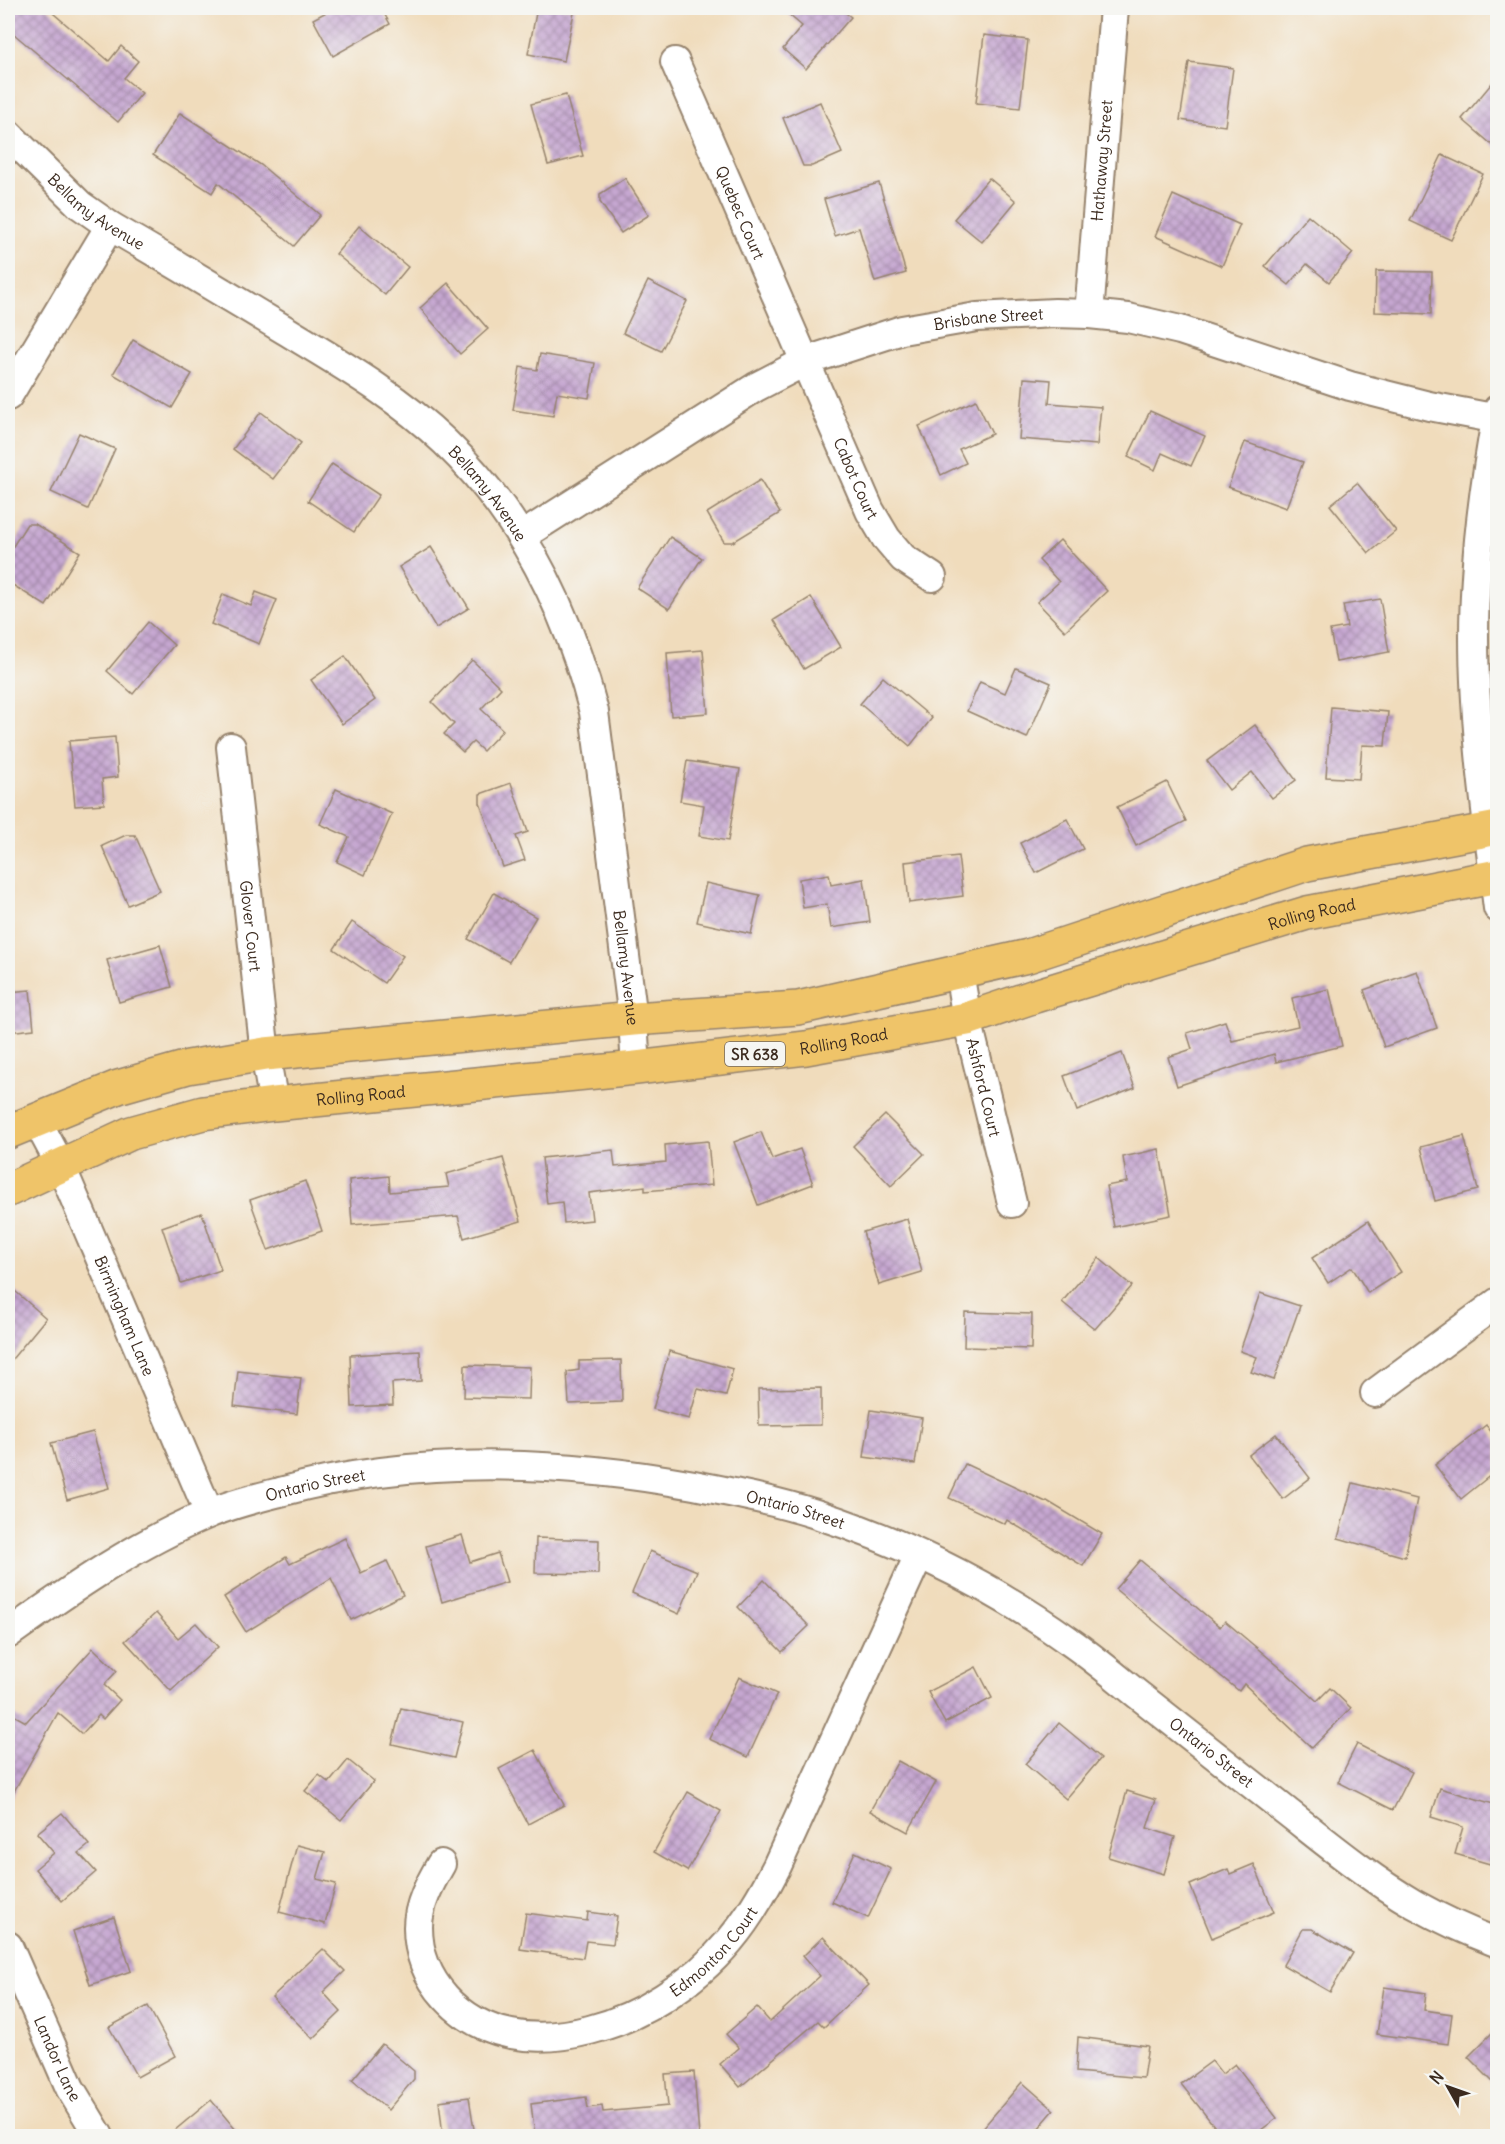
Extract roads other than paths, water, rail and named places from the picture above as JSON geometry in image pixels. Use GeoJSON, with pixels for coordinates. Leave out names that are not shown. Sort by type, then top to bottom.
{"type":"FeatureCollection","features":[{"type":"Feature","properties":{"kind":"main road"},"geometry":{"type":"LineString","coordinates":[[22,1126],[128,1084],[188,1067],[265,1054],[633,1019],[798,1008],[1028,956],[1307,864],[1493,828]]}},
{"type":"Feature","properties":{"kind":"main road","name":"Rolling Road"},"geometry":{"type":"LineString","coordinates":[[8,1190],[131,1133],[203,1113],[806,1048],[967,1019],[1306,913],[1496,876]]}},
{"type":"Feature","properties":{"kind":"street","name":"Hathaway Street"},"geometry":{"type":"LineString","coordinates":[[1089,314],[1114,8]]}},
{"type":"Feature","properties":{"kind":"street","name":"Quebec Court"},"geometry":{"type":"LineString","coordinates":[[675,62],[806,361]]}},
{"type":"Feature","properties":{"kind":"street","name":"Bellamy Avenue"},"geometry":{"type":"LineString","coordinates":[[8,134],[80,204],[110,226],[363,377],[404,406],[464,462],[522,536],[569,627],[594,712],[633,1019],[636,1068]]}},
{"type":"Feature","properties":{"kind":"street"},"geometry":{"type":"LineString","coordinates":[[8,396],[110,226]]}},
{"type":"Feature","properties":{"kind":"street","name":"Brisbane Street"},"geometry":{"type":"LineString","coordinates":[[522,536],[756,387],[806,361],[865,341],[939,322],[977,317],[1055,313],[1128,318],[1180,330],[1350,386],[1429,406],[1497,416]]}},
{"type":"Feature","properties":{"kind":"street","name":"Cabot Court"},"geometry":{"type":"LineString","coordinates":[[806,361],[870,510],[886,538],[903,558],[932,577]]}},
{"type":"Feature","properties":{"kind":"street"},"geometry":{"type":"LineString","coordinates":[[1497,416],[1478,539],[1474,636],[1478,723],[1493,828],[1497,908]]}},
{"type":"Feature","properties":{"kind":"street","name":"Glover Court"},"geometry":{"type":"LineString","coordinates":[[231,747],[265,1054],[274,1104]]}},
{"type":"Feature","properties":{"kind":"street","name":"Ashford Court"},"geometry":{"type":"LineString","coordinates":[[959,972],[967,1019],[1012,1203]]}},
{"type":"Feature","properties":{"kind":"street","name":"Birmingham Lane"},"geometry":{"type":"LineString","coordinates":[[22,1126],[60,1164],[209,1513]]}},
{"type":"Feature","properties":{"kind":"street"},"geometry":{"type":"LineString","coordinates":[[1375,1393],[1497,1302]]}},
{"type":"Feature","properties":{"kind":"street","name":"Ontario Street"},"geometry":{"type":"LineString","coordinates":[[8,1634],[87,1578],[160,1537],[209,1513],[297,1487],[354,1475],[431,1467],[516,1465],[634,1474],[748,1495],[815,1513],[876,1536],[975,1582],[1070,1641],[1348,1859],[1412,1902],[1463,1929],[1497,1943]]}},
{"type":"Feature","properties":{"kind":"street","name":"Edmonton Court"},"geometry":{"type":"LineString","coordinates":[[441,1864],[427,1889],[417,1926],[421,1955],[429,1975],[446,1999],[471,2020],[512,2035],[560,2035],[610,2023],[663,1998],[695,1976],[717,1956],[758,1902],[777,1866],[919,1556]]}},
{"type":"Feature","properties":{"kind":"street","name":"Landor Lane"},"geometry":{"type":"LineString","coordinates":[[8,1946],[70,2088],[99,2136]]}}]}
